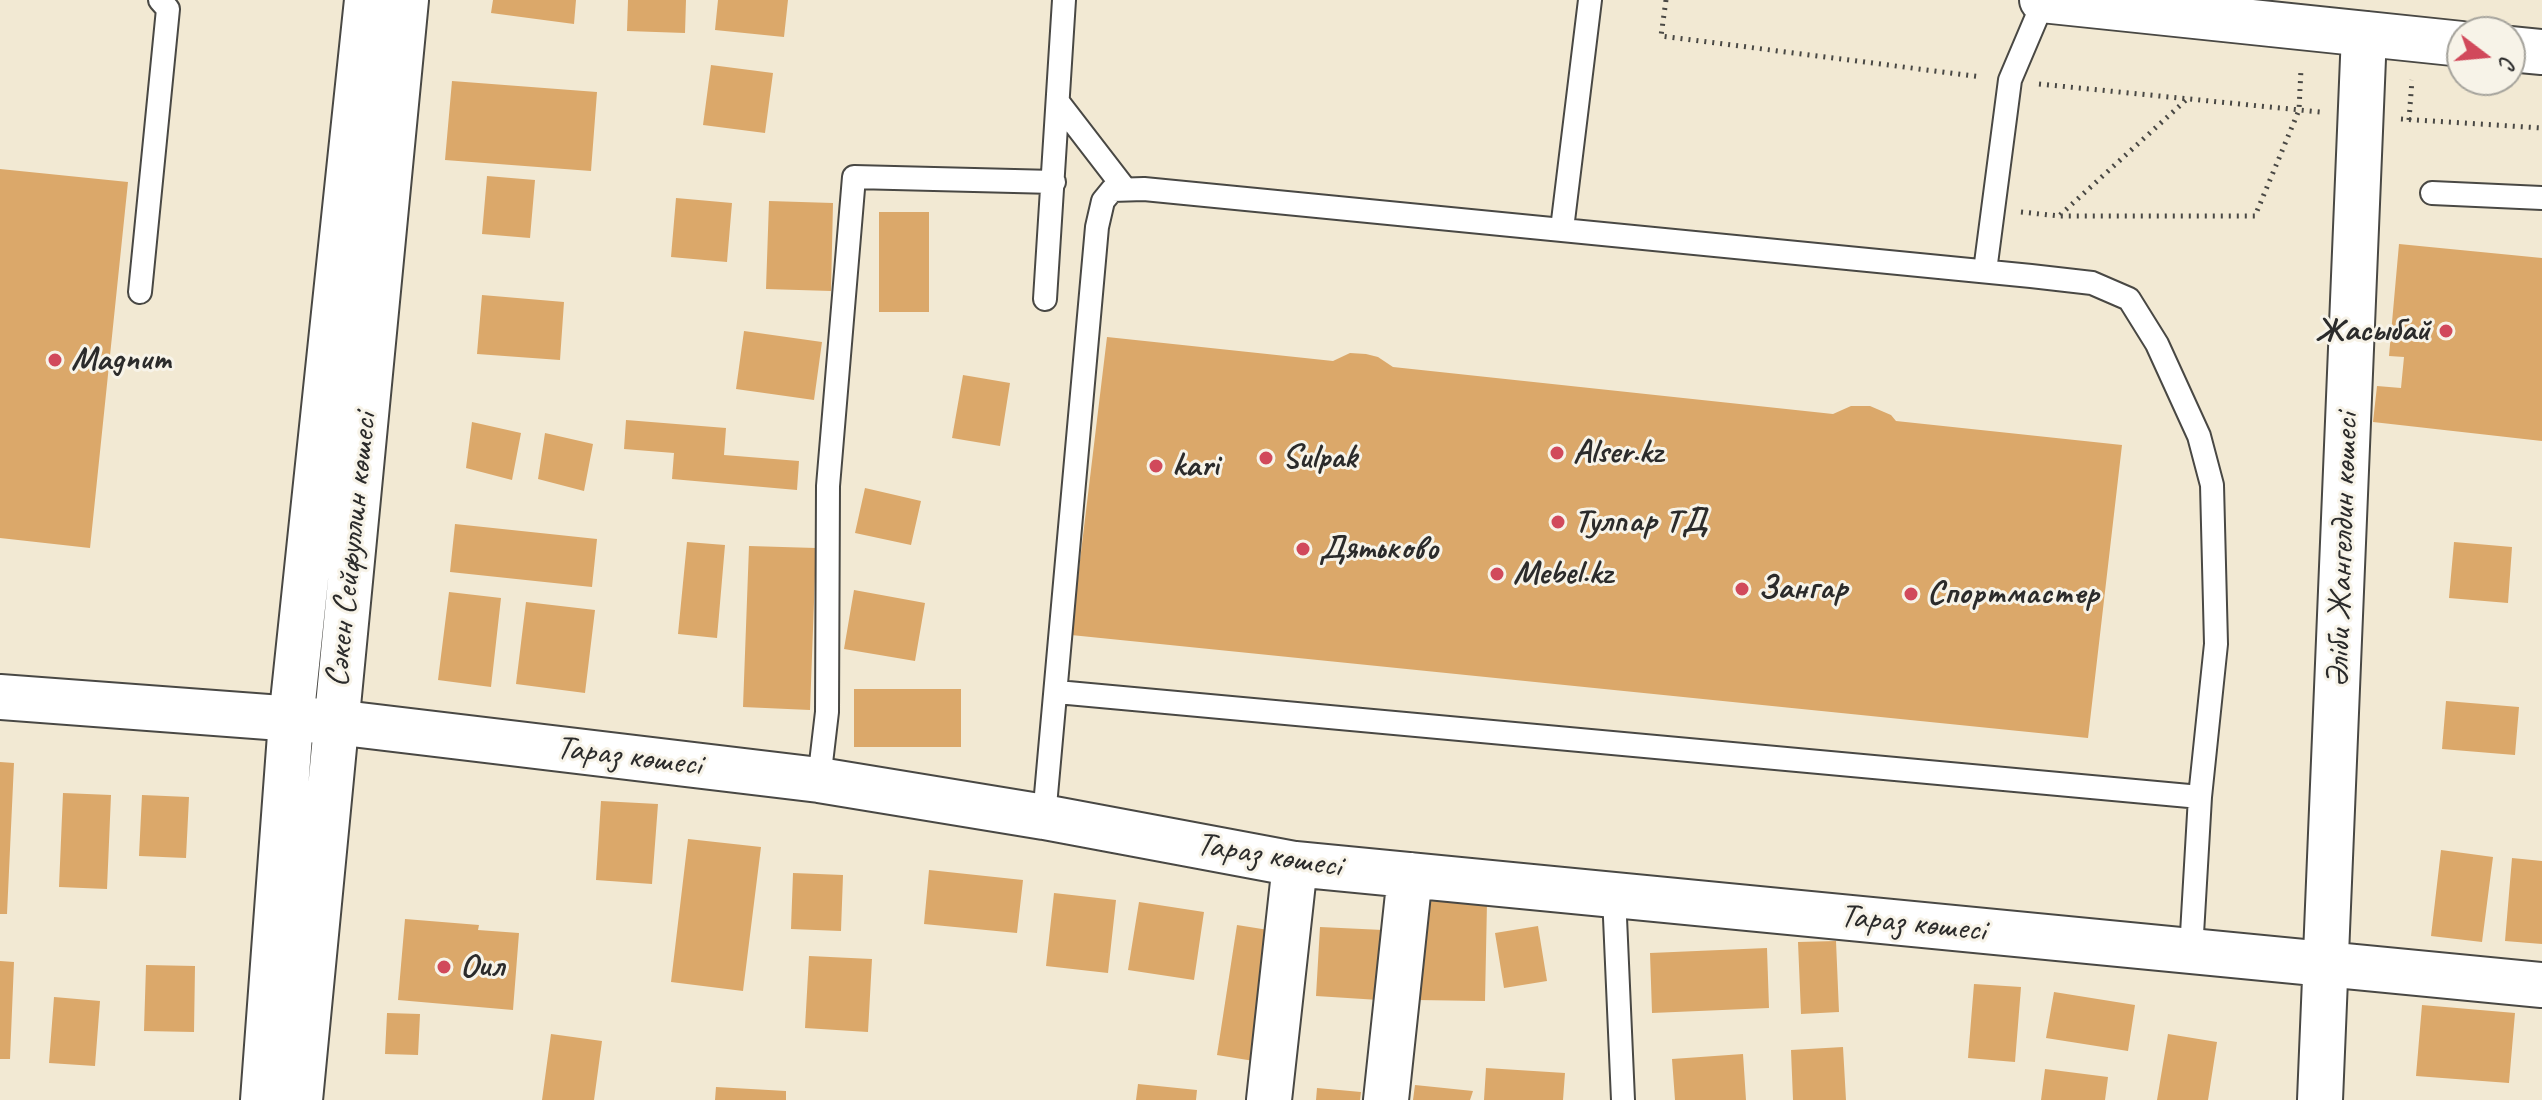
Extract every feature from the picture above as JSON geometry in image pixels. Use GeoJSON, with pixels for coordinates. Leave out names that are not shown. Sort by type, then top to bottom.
{"type":"FeatureCollection","features":[{"type":"Feature","properties":{"kind":"street","name":"Сәкен Сейфуллин көшесі"},"geometry":{"type":"LineString","coordinates":[[263,1100],[291,721],[367,0]]}},
{"type":"Feature","properties":{"kind":"street","name":"Сәкен Сейфуллин көшесі"},"geometry":{"type":"LineString","coordinates":[[300,1100],[406,0]]}},
{"type":"Feature","properties":{"kind":"street"},"geometry":{"type":"LineString","coordinates":[[2043,0],[2303,27],[2364,17],[2446,40]]}},
{"type":"Feature","properties":{"kind":"street","name":"Әліби Жангелдин көшесі"},"geometry":{"type":"LineString","coordinates":[[2320,1100],[2364,17]]}},
{"type":"Feature","properties":{"kind":"street","name":"Тараз көшесі"},"geometry":{"type":"LineString","coordinates":[[0,697],[335,722],[819,780],[1044,817],[1295,864],[2542,985]]}},
{"type":"Feature","properties":{"kind":"street"},"geometry":{"type":"LineString","coordinates":[[1269,1100],[1295,864]]}},
{"type":"Feature","properties":{"kind":"street"},"geometry":{"type":"LineString","coordinates":[[1386,1100],[1410,875]]}},
{"type":"Feature","properties":{"kind":"lane"},"geometry":{"type":"LineString","coordinates":[[140,292],[168,9],[160,0]]}},
{"type":"Feature","properties":{"kind":"lane"},"geometry":{"type":"LineString","coordinates":[[1045,299],[1064,0]]}},
{"type":"Feature","properties":{"kind":"lane"},"geometry":{"type":"LineString","coordinates":[[1562,229],[1590,0]]}},
{"type":"Feature","properties":{"kind":"lane"},"geometry":{"type":"LineString","coordinates":[[1985,271],[2010,80],[2043,0]]}},
{"type":"Feature","properties":{"kind":"lane"},"geometry":{"type":"LineString","coordinates":[[1058,102],[1125,189]]}},
{"type":"Feature","properties":{"kind":"lane"},"geometry":{"type":"LineString","coordinates":[[819,780],[827,712],[828,486],[854,177],[1054,182]]}},
{"type":"Feature","properties":{"kind":"lane"},"geometry":{"type":"LineString","coordinates":[[1044,817],[1097,227],[1103,201],[1112,190],[1144,189],[2092,283],[2129,299],[2157,344],[2199,436],[2212,485],[2216,644],[2200,797],[2191,951]]}},
{"type":"Feature","properties":{"kind":"lane"},"geometry":{"type":"LineString","coordinates":[[2432,193],[2542,198]]}},
{"type":"Feature","properties":{"kind":"lane"},"geometry":{"type":"LineString","coordinates":[[1057,692],[2200,797]]}},
{"type":"Feature","properties":{"kind":"lane"},"geometry":{"type":"LineString","coordinates":[[1614,895],[1623,1100]]}},
{"type":"Feature","properties":{"kind":"path"},"geometry":{"type":"LineString","coordinates":[[1666,0],[1661,36],[2187,100],[2361,117],[2542,128]]}},
{"type":"Feature","properties":{"kind":"path"},"geometry":{"type":"LineString","coordinates":[[1993,209],[2059,216],[2255,216],[2299,110],[2303,27]]}},
{"type":"Feature","properties":{"kind":"path"},"geometry":{"type":"LineString","coordinates":[[2059,216],[2187,100]]}},
{"type":"Feature","properties":{"kind":"building"},"geometry":{"type":"Polygon","coordinates":[[[493,0],[576,0],[574,24],[491,13],[493,0]]]}},
{"type":"Feature","properties":{"kind":"building"},"geometry":{"type":"Polygon","coordinates":[[[628,0],[686,0],[685,33],[627,31],[628,0]]]}},
{"type":"Feature","properties":{"kind":"building"},"geometry":{"type":"Polygon","coordinates":[[[718,0],[788,0],[784,37],[715,30],[718,0]]]}},
{"type":"Feature","properties":{"kind":"building"},"geometry":{"type":"Polygon","coordinates":[[[711,65],[773,73],[765,133],[703,125],[711,65]]]}},
{"type":"Feature","properties":{"kind":"building"},"geometry":{"type":"Polygon","coordinates":[[[452,81],[597,92],[591,171],[445,160],[452,81]]]}},
{"type":"Feature","properties":{"kind":"building","name":"Magnum"},"geometry":{"type":"Polygon","coordinates":[[[0,169],[128,182],[90,548],[0,538],[0,169]]]}},
{"type":"Feature","properties":{"kind":"building"},"geometry":{"type":"Polygon","coordinates":[[[487,176],[535,180],[530,238],[482,234],[487,176]]]}},
{"type":"Feature","properties":{"kind":"building"},"geometry":{"type":"Polygon","coordinates":[[[676,198],[732,203],[727,262],[671,257],[676,198]]]}},
{"type":"Feature","properties":{"kind":"building"},"geometry":{"type":"Polygon","coordinates":[[[769,201],[833,203],[831,291],[766,289],[769,201]]]}},
{"type":"Feature","properties":{"kind":"building"},"geometry":{"type":"Polygon","coordinates":[[[879,212],[929,212],[929,312],[879,312],[879,212]]]}},
{"type":"Feature","properties":{"kind":"building"},"geometry":{"type":"Polygon","coordinates":[[[2399,244],[2542,258],[2542,441],[2373,422],[2377,386],[2401,388],[2404,357],[2389,356],[2399,244]]]}},
{"type":"Feature","properties":{"kind":"building"},"geometry":{"type":"Polygon","coordinates":[[[482,295],[564,302],[560,360],[477,354],[482,295]]]}},
{"type":"Feature","properties":{"kind":"building"},"geometry":{"type":"Polygon","coordinates":[[[744,331],[822,342],[814,400],[736,389],[744,331]]]}},
{"type":"Feature","properties":{"kind":"building"},"geometry":{"type":"Polygon","coordinates":[[[1107,337],[1333,361],[1350,353],[1366,354],[1378,357],[1393,367],[1833,414],[1851,406],[1870,406],[1891,415],[1896,421],[2122,445],[2088,738],[1071,635],[1107,337]]]}},
{"type":"Feature","properties":{"kind":"building"},"geometry":{"type":"Polygon","coordinates":[[[963,375],[1010,383],[1000,446],[952,438],[963,375]]]}},
{"type":"Feature","properties":{"kind":"building"},"geometry":{"type":"Polygon","coordinates":[[[626,420],[726,428],[724,455],[799,461],[797,490],[672,479],[674,453],[624,449],[626,420]]]}},
{"type":"Feature","properties":{"kind":"building"},"geometry":{"type":"Polygon","coordinates":[[[472,422],[521,433],[512,480],[466,468],[472,422]]]}},
{"type":"Feature","properties":{"kind":"building"},"geometry":{"type":"Polygon","coordinates":[[[545,433],[593,444],[584,491],[538,479],[545,433]]]}},
{"type":"Feature","properties":{"kind":"building"},"geometry":{"type":"Polygon","coordinates":[[[865,488],[921,501],[911,545],[855,533],[865,488]]]}},
{"type":"Feature","properties":{"kind":"building"},"geometry":{"type":"Polygon","coordinates":[[[455,524],[597,539],[592,587],[450,572],[455,524]]]}},
{"type":"Feature","properties":{"kind":"building"},"geometry":{"type":"Polygon","coordinates":[[[687,542],[725,545],[717,638],[678,634],[687,542]]]}},
{"type":"Feature","properties":{"kind":"building"},"geometry":{"type":"Polygon","coordinates":[[[2454,542],[2512,547],[2508,603],[2449,598],[2454,542]]]}},
{"type":"Feature","properties":{"kind":"building"},"geometry":{"type":"Polygon","coordinates":[[[749,546],[816,548],[810,710],[743,707],[749,546]]]}},
{"type":"Feature","properties":{"kind":"building"},"geometry":{"type":"Polygon","coordinates":[[[854,590],[925,603],[915,661],[844,649],[854,590]]]}},
{"type":"Feature","properties":{"kind":"building"},"geometry":{"type":"Polygon","coordinates":[[[449,592],[501,598],[491,687],[438,680],[449,592]]]}},
{"type":"Feature","properties":{"kind":"building"},"geometry":{"type":"Polygon","coordinates":[[[526,602],[595,610],[585,693],[516,684],[526,602]]]}},
{"type":"Feature","properties":{"kind":"building"},"geometry":{"type":"Polygon","coordinates":[[[854,689],[961,689],[961,747],[854,747],[854,689]]]}},
{"type":"Feature","properties":{"kind":"building"},"geometry":{"type":"Polygon","coordinates":[[[2446,701],[2519,707],[2515,755],[2442,749],[2446,701]]]}},
{"type":"Feature","properties":{"kind":"building"},"geometry":{"type":"Polygon","coordinates":[[[0,762],[14,763],[7,914],[0,914],[0,762]]]}},
{"type":"Feature","properties":{"kind":"building"},"geometry":{"type":"Polygon","coordinates":[[[63,793],[111,795],[107,889],[59,887],[63,793]]]}},
{"type":"Feature","properties":{"kind":"building"},"geometry":{"type":"Polygon","coordinates":[[[142,795],[189,797],[186,858],[139,856],[142,795]]]}},
{"type":"Feature","properties":{"kind":"building"},"geometry":{"type":"Polygon","coordinates":[[[601,801],[658,804],[652,884],[596,880],[601,801]]]}},
{"type":"Feature","properties":{"kind":"building"},"geometry":{"type":"Polygon","coordinates":[[[688,839],[761,847],[743,991],[671,982],[688,839]]]}},
{"type":"Feature","properties":{"kind":"building"},"geometry":{"type":"Polygon","coordinates":[[[2441,850],[2493,857],[2482,942],[2431,936],[2441,850]]]}},
{"type":"Feature","properties":{"kind":"building"},"geometry":{"type":"Polygon","coordinates":[[[2512,858],[2542,861],[2542,944],[2505,941],[2512,858]]]}},
{"type":"Feature","properties":{"kind":"building"},"geometry":{"type":"Polygon","coordinates":[[[929,870],[1023,880],[1017,933],[924,924],[929,870]]]}},
{"type":"Feature","properties":{"kind":"building"},"geometry":{"type":"Polygon","coordinates":[[[793,873],[843,875],[841,931],[791,929],[793,873]]]}},
{"type":"Feature","properties":{"kind":"building"},"geometry":{"type":"Polygon","coordinates":[[[1054,893],[1116,900],[1108,973],[1046,966],[1054,893]]]}},
{"type":"Feature","properties":{"kind":"building"},"geometry":{"type":"Polygon","coordinates":[[[1418,901],[1487,902],[1485,1001],[1416,1000],[1418,901]]]}},
{"type":"Feature","properties":{"kind":"building"},"geometry":{"type":"Polygon","coordinates":[[[1139,902],[1204,912],[1194,980],[1128,970],[1139,902]]]}},
{"type":"Feature","properties":{"kind":"building"},"geometry":{"type":"Polygon","coordinates":[[[405,919],[479,925],[478,930],[519,933],[513,1010],[398,1000],[405,919]]]}},
{"type":"Feature","properties":{"kind":"building"},"geometry":{"type":"Polygon","coordinates":[[[1237,925],[1281,932],[1260,1062],[1217,1055],[1237,925]]]}},
{"type":"Feature","properties":{"kind":"building"},"geometry":{"type":"Polygon","coordinates":[[[1538,926],[1547,981],[1504,988],[1495,933],[1538,926]]]}},
{"type":"Feature","properties":{"kind":"building"},"geometry":{"type":"Polygon","coordinates":[[[1320,927],[1383,930],[1379,1000],[1316,996],[1320,927]]]}},
{"type":"Feature","properties":{"kind":"building"},"geometry":{"type":"Polygon","coordinates":[[[1836,941],[1839,1012],[1801,1014],[1798,942],[1836,941]]]}},
{"type":"Feature","properties":{"kind":"building"},"geometry":{"type":"Polygon","coordinates":[[[1767,948],[1769,1008],[1652,1013],[1650,953],[1767,948]]]}},
{"type":"Feature","properties":{"kind":"building"},"geometry":{"type":"Polygon","coordinates":[[[809,956],[872,959],[868,1032],[805,1028],[809,956]]]}},
{"type":"Feature","properties":{"kind":"building"},"geometry":{"type":"Polygon","coordinates":[[[0,961],[14,962],[10,1059],[0,1059],[0,961]]]}},
{"type":"Feature","properties":{"kind":"building"},"geometry":{"type":"Polygon","coordinates":[[[146,965],[195,966],[194,1032],[144,1031],[146,965]]]}},
{"type":"Feature","properties":{"kind":"building"},"geometry":{"type":"Polygon","coordinates":[[[1974,984],[2021,987],[2015,1062],[1968,1058],[1974,984]]]}},
{"type":"Feature","properties":{"kind":"building"},"geometry":{"type":"Polygon","coordinates":[[[2054,992],[2135,1005],[2128,1051],[2046,1038],[2054,992]]]}},
{"type":"Feature","properties":{"kind":"building"},"geometry":{"type":"Polygon","coordinates":[[[54,997],[100,1001],[95,1066],[49,1063],[54,997]]]}},
{"type":"Feature","properties":{"kind":"building"},"geometry":{"type":"Polygon","coordinates":[[[2422,1005],[2515,1013],[2509,1083],[2416,1076],[2422,1005]]]}},
{"type":"Feature","properties":{"kind":"building"},"geometry":{"type":"Polygon","coordinates":[[[387,1013],[420,1014],[418,1055],[385,1054],[387,1013]]]}},
{"type":"Feature","properties":{"kind":"building"},"geometry":{"type":"Polygon","coordinates":[[[551,1034],[602,1041],[594,1100],[542,1100],[551,1034]]]}},
{"type":"Feature","properties":{"kind":"building"},"geometry":{"type":"Polygon","coordinates":[[[2168,1034],[2217,1042],[2208,1100],[2157,1100],[2168,1034]]]}},
{"type":"Feature","properties":{"kind":"building"},"geometry":{"type":"Polygon","coordinates":[[[1843,1047],[1846,1100],[1793,1100],[1791,1050],[1843,1047]]]}},
{"type":"Feature","properties":{"kind":"building"},"geometry":{"type":"Polygon","coordinates":[[[1743,1054],[1746,1100],[1675,1100],[1672,1059],[1743,1054]]]}},
{"type":"Feature","properties":{"kind":"building"},"geometry":{"type":"Polygon","coordinates":[[[1486,1068],[1565,1073],[1563,1100],[1484,1100],[1486,1068]]]}},
{"type":"Feature","properties":{"kind":"building"},"geometry":{"type":"Polygon","coordinates":[[[2045,1069],[2108,1077],[2105,1100],[2041,1100],[2045,1069]]]}},
{"type":"Feature","properties":{"kind":"building"},"geometry":{"type":"Polygon","coordinates":[[[1138,1084],[1197,1090],[1196,1100],[1136,1100],[1138,1084]]]}},
{"type":"Feature","properties":{"kind":"building"},"geometry":{"type":"Polygon","coordinates":[[[1415,1085],[1473,1091],[1470,1100],[1413,1100],[1415,1085]]]}},
{"type":"Feature","properties":{"kind":"building"},"geometry":{"type":"Polygon","coordinates":[[[716,1087],[786,1091],[786,1100],[715,1100],[716,1087]]]}},
{"type":"Feature","properties":{"kind":"building"},"geometry":{"type":"Polygon","coordinates":[[[1317,1088],[1361,1092],[1360,1100],[1316,1100],[1317,1088]]]}},
{"type":"Feature","properties":{"kind":"place","name":"Жасыбай"},"geometry":{"type":"Point","coordinates":[2446,331]}},
{"type":"Feature","properties":{"kind":"place","name":"Magnum"},"geometry":{"type":"Point","coordinates":[55,360]}},
{"type":"Feature","properties":{"kind":"place","name":"Alser.kz"},"geometry":{"type":"Point","coordinates":[1557,453]}},
{"type":"Feature","properties":{"kind":"place","name":"Sulpak"},"geometry":{"type":"Point","coordinates":[1266,458]}},
{"type":"Feature","properties":{"kind":"place","name":"kari"},"geometry":{"type":"Point","coordinates":[1156,466]}},
{"type":"Feature","properties":{"kind":"place","name":"Тулпар ТД"},"geometry":{"type":"Point","coordinates":[1558,522]}},
{"type":"Feature","properties":{"kind":"place","name":"Дятьково"},"geometry":{"type":"Point","coordinates":[1303,549]}},
{"type":"Feature","properties":{"kind":"place","name":"Mebel.kz"},"geometry":{"type":"Point","coordinates":[1497,574]}},
{"type":"Feature","properties":{"kind":"place","name":"Зангар"},"geometry":{"type":"Point","coordinates":[1742,589]}},
{"type":"Feature","properties":{"kind":"place","name":"Спортмастер"},"geometry":{"type":"Point","coordinates":[1911,594]}},
{"type":"Feature","properties":{"kind":"place","name":"Оил"},"geometry":{"type":"Point","coordinates":[444,967]}}]}
